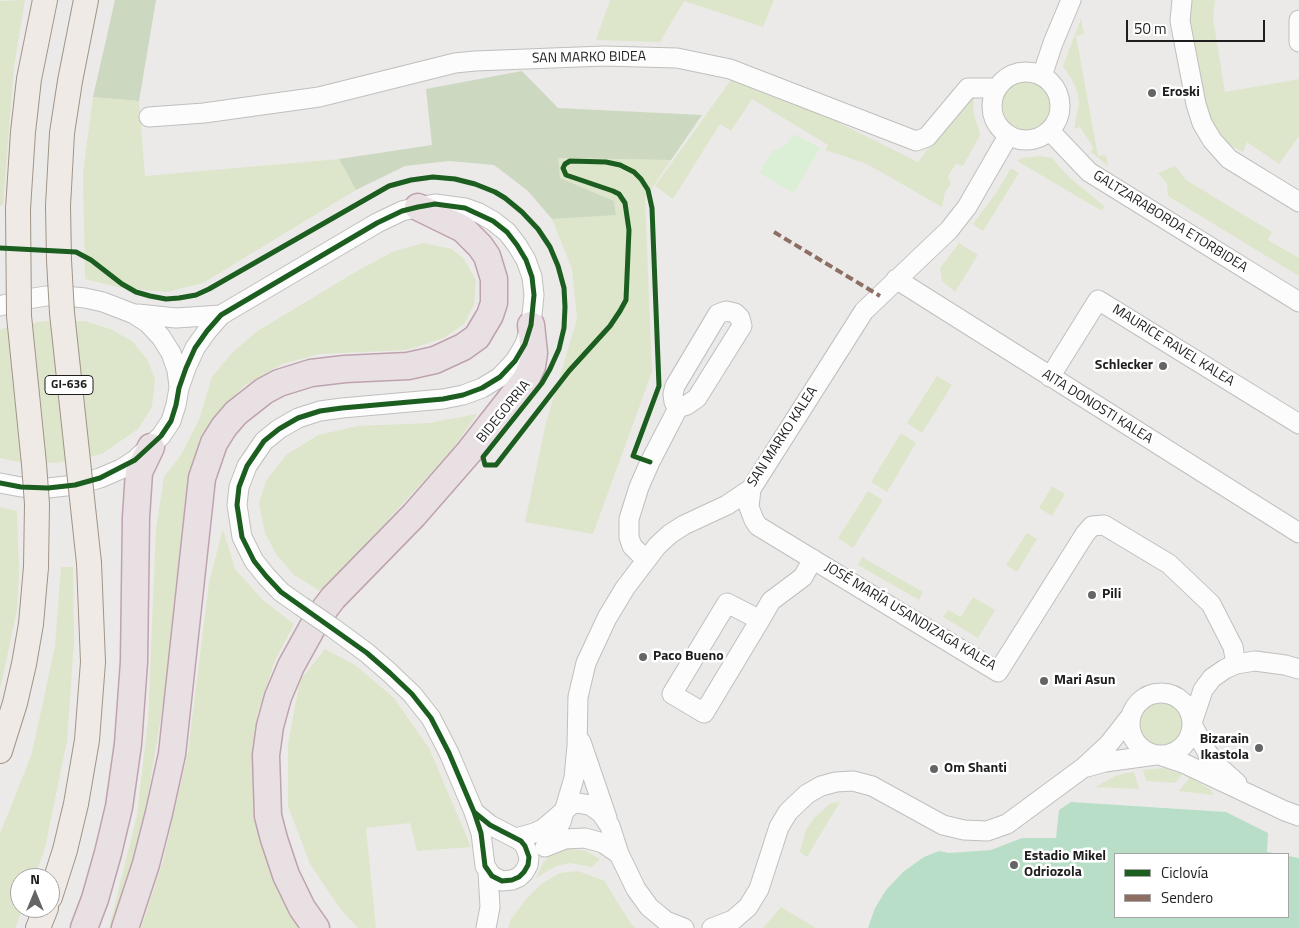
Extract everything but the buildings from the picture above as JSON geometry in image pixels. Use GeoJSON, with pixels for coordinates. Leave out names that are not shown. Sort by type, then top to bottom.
{"type":"FeatureCollection","features":[{"type":"Feature","properties":{"kind":"highway"},"geometry":{"type":"LineString","coordinates":[[125,928],[136,898],[150,847],[172,754],[202,478],[214,443],[236,413],[264,391],[278,383],[320,372],[408,366],[435,360],[463,347],[477,337],[490,315],[494,303],[494,279],[492,267],[480,246],[463,229],[418,206]]}},
{"type":"Feature","properties":{"kind":"highway"},"geometry":{"type":"LineString","coordinates":[[316,928],[302,908],[286,875],[268,816],[266,755],[270,726],[278,697],[291,666],[317,619],[333,598],[414,515],[469,452],[526,379],[532,366],[534,353],[531,325]]}},
{"type":"Feature","properties":{"kind":"highway"},"geometry":{"type":"LineString","coordinates":[[84,928],[95,899],[108,853],[119,807],[128,744],[134,662],[136,517],[140,472],[151,447]]}},
{"type":"Feature","properties":{"kind":"main road","name":"GI-636"},"geometry":{"type":"LineString","coordinates":[[0,751],[15,703],[24,664],[31,624],[36,567],[37,504],[19,316],[18,209],[23,132],[29,79],[45,0]]}},
{"type":"Feature","properties":{"kind":"main road","name":"GI-636"},"geometry":{"type":"LineString","coordinates":[[59,868],[76,804],[88,740],[93,662],[89,563],[58,260],[58,206],[62,133],[86,0]]}},
{"type":"Feature","properties":{"kind":"street"},"geometry":{"type":"LineString","coordinates":[[1042,76],[1052,43],[1071,0]]}},
{"type":"Feature","properties":{"kind":"street"},"geometry":{"type":"LineString","coordinates":[[1182,0],[1180,21],[1196,104],[1202,123],[1212,140],[1228,159],[1299,202]]}},
{"type":"Feature","properties":{"kind":"street"},"geometry":{"type":"LineString","coordinates":[[1299,20],[1299,42]]}},
{"type":"Feature","properties":{"kind":"street","name":"SAN MARKO BIDEA"},"geometry":{"type":"LineString","coordinates":[[149,118],[204,114],[319,97],[468,62],[604,56],[677,58],[730,69],[916,140],[927,137],[968,88],[997,88]]}},
{"type":"Feature","properties":{"kind":"street"},"geometry":{"type":"LineString","coordinates":[[1022,72],[1032,72],[1042,76],[1056,88],[1059,97],[1060,115],[1056,124],[1050,131],[1034,140],[1025,141],[1008,136],[997,124],[991,109],[992,98],[997,88],[1003,80],[1022,72]]}},
{"type":"Feature","properties":{"kind":"street","name":"GALTZARABORDA ETORBIDEA"},"geometry":{"type":"LineString","coordinates":[[1050,131],[1089,172],[1299,302]]}},
{"type":"Feature","properties":{"kind":"street","name":"SAN MARKO KALEA"},"geometry":{"type":"LineString","coordinates":[[547,846],[557,831],[574,778],[578,697],[586,663],[607,618],[625,588],[657,546],[670,534],[684,525],[727,505],[751,489],[864,311],[949,230],[967,206],[1008,136]]}},
{"type":"Feature","properties":{"kind":"street"},"geometry":{"type":"LineString","coordinates":[[0,483],[39,488],[75,485],[100,478],[136,460],[161,436],[171,420],[179,388],[195,348],[221,315],[377,223],[418,206],[435,204],[465,208],[493,221],[506,232],[526,260],[532,278],[534,295],[531,325],[525,344],[515,361],[500,377],[482,388],[463,395],[443,399],[320,411],[298,418],[279,428],[264,441],[247,466],[240,486],[237,505],[242,537],[260,568],[281,592],[367,653],[412,694],[431,718],[449,753],[474,812],[486,863],[490,896],[487,925]]}},
{"type":"Feature","properties":{"kind":"street","name":"AITA DONOSTI KALEA"},"geometry":{"type":"LineString","coordinates":[[896,279],[1299,533]]}},
{"type":"Feature","properties":{"kind":"street"},"geometry":{"type":"LineString","coordinates":[[0,295],[21,300]]}},
{"type":"Feature","properties":{"kind":"street"},"geometry":{"type":"LineString","coordinates":[[0,306],[46,296],[85,298],[117,306],[148,323],[161,337],[171,353],[177,370],[179,388]]}},
{"type":"Feature","properties":{"kind":"street","name":"MAURICE RAVEL KALEA"},"geometry":{"type":"LineString","coordinates":[[1050,377],[1098,300],[1299,424]]}},
{"type":"Feature","properties":{"kind":"street"},"geometry":{"type":"LineString","coordinates":[[646,560],[632,546],[628,537],[629,519],[639,488],[678,408],[687,405],[697,398],[742,326],[740,318],[735,313],[726,311],[718,314],[675,386],[673,394],[678,408]]}},
{"type":"Feature","properties":{"kind":"street"},"geometry":{"type":"LineString","coordinates":[[134,314],[176,318],[221,315]]}},
{"type":"Feature","properties":{"kind":"street"},"geometry":{"type":"LineString","coordinates":[[751,489],[749,507],[758,526]]}},
{"type":"Feature","properties":{"kind":"street","name":"JOSÉ MARÍA USANDIZAGA KALEA"},"geometry":{"type":"LineString","coordinates":[[700,518],[711,515],[734,514],[744,518],[998,672],[1085,534],[1092,526],[1104,525],[1169,564],[1211,604],[1233,648],[1236,664]]}},
{"type":"Feature","properties":{"kind":"street"},"geometry":{"type":"LineString","coordinates":[[760,620],[727,603],[672,694],[704,713],[760,620],[771,601],[802,576],[813,559]]}},
{"type":"Feature","properties":{"kind":"street"},"geometry":{"type":"LineString","coordinates":[[712,928],[732,920],[748,907],[759,889],[779,827],[788,812],[807,794],[821,786],[836,782],[853,781],[872,786],[943,825],[964,830],[987,831],[1006,824],[1084,768],[1108,745],[1130,718],[1134,708],[1141,700],[1150,694],[1189,687],[1212,678],[1236,664],[1256,661],[1286,665],[1299,669]]}},
{"type":"Feature","properties":{"kind":"street"},"geometry":{"type":"LineString","coordinates":[[1084,768],[1105,762],[1159,755],[1179,750],[1187,743],[1192,734],[1193,723],[1203,690],[1212,678]]}},
{"type":"Feature","properties":{"kind":"street"},"geometry":{"type":"LineString","coordinates":[[1163,692],[1179,698],[1186,704],[1207,752],[1218,766],[1238,784],[1256,796]]}},
{"type":"Feature","properties":{"kind":"street"},"geometry":{"type":"LineString","coordinates":[[1130,718],[1133,739],[1149,753],[1183,763],[1299,816]]}},
{"type":"Feature","properties":{"kind":"street","name":"SAN MARKO KALEA"},"geometry":{"type":"LineString","coordinates":[[577,732],[619,854]]}},
{"type":"Feature","properties":{"kind":"street"},"geometry":{"type":"LineString","coordinates":[[610,826],[601,813],[590,805],[577,803],[565,809],[543,829],[534,833],[513,837],[503,836],[491,842],[486,863],[492,876],[502,880],[512,880],[524,872],[529,858],[547,846],[565,839],[585,838],[603,843],[619,854],[636,889],[649,907],[666,921],[684,928]]}},
{"type":"Feature","properties":{"kind":"street"},"geometry":{"type":"LineString","coordinates":[[474,812],[490,825],[513,837],[525,846],[529,858]]}},
{"type":"Feature","properties":{"kind":"street"},"geometry":{"type":"LineString","coordinates":[[487,925],[498,899],[512,880]]}},
{"type":"Feature","properties":{"kind":"green space"},"geometry":{"type":"Polygon","coordinates":[[[25,0],[14,67],[3,205],[0,206],[0,1],[25,0]]]}},
{"type":"Feature","properties":{"kind":"green space"},"geometry":{"type":"Polygon","coordinates":[[[115,0],[156,0],[139,101],[93,97],[115,0]]]}},
{"type":"Feature","properties":{"kind":"green space"},"geometry":{"type":"Polygon","coordinates":[[[610,0],[774,0],[763,27],[684,1],[660,42],[596,40],[610,0]]]}},
{"type":"Feature","properties":{"kind":"green space"},"geometry":{"type":"Polygon","coordinates":[[[1191,0],[1215,0],[1213,18],[1225,92],[1299,79],[1299,136],[1279,164],[1247,142],[1243,152],[1230,145],[1212,121],[1207,109],[1189,13],[1191,0]]]}},
{"type":"Feature","properties":{"kind":"green space"},"geometry":{"type":"Polygon","coordinates":[[[1081,19],[1084,34],[1076,36],[1098,156],[1106,155],[1108,166],[1091,152],[1093,147],[1080,127],[1074,129],[1079,103],[1077,91],[1063,66],[1081,19]]]}},
{"type":"Feature","properties":{"kind":"green space"},"geometry":{"type":"Polygon","coordinates":[[[522,71],[558,108],[702,115],[671,160],[558,158],[560,178],[614,201],[616,215],[552,219],[528,191],[494,165],[449,161],[405,166],[356,190],[339,159],[432,145],[426,89],[522,71]]]}},
{"type":"Feature","properties":{"kind":"green space"},"geometry":{"type":"Polygon","coordinates":[[[733,77],[759,83],[918,162],[952,115],[975,91],[973,107],[980,133],[963,166],[956,164],[948,176],[951,184],[945,192],[942,207],[867,164],[825,150],[828,145],[752,99],[731,131],[720,124],[673,199],[655,186],[733,77]]]}},
{"type":"Feature","properties":{"kind":"green space"},"geometry":{"type":"Polygon","coordinates":[[[1022,80],[1032,80],[1045,87],[1052,100],[1052,110],[1045,123],[1032,130],[1022,130],[1013,126],[1006,119],[1002,110],[1002,100],[1006,91],[1013,84],[1022,80]]]}},
{"type":"Feature","properties":{"kind":"green space"},"geometry":{"type":"Polygon","coordinates":[[[93,97],[139,101],[145,176],[339,159],[356,190],[203,283],[167,292],[122,288],[85,279],[83,173],[93,97]]]}},
{"type":"Feature","properties":{"kind":"green space"},"geometry":{"type":"Polygon","coordinates":[[[794,134],[820,148],[794,193],[759,173],[772,151],[784,147],[794,134]]]}},
{"type":"Feature","properties":{"kind":"green space"},"geometry":{"type":"Polygon","coordinates":[[[1039,156],[1052,158],[1069,177],[1104,206],[1102,211],[1017,161],[1023,158],[1039,156]]]}},
{"type":"Feature","properties":{"kind":"green space"},"geometry":{"type":"Polygon","coordinates":[[[557,158],[671,160],[645,198],[652,372],[593,534],[525,522],[546,423],[577,319],[572,269],[552,219],[616,214],[614,201],[560,178],[557,158]]]}},
{"type":"Feature","properties":{"kind":"green space"},"geometry":{"type":"Polygon","coordinates":[[[1175,166],[1186,180],[1272,232],[1268,240],[1299,258],[1299,276],[1168,196],[1167,184],[1158,173],[1175,166]]]}},
{"type":"Feature","properties":{"kind":"green space"},"geometry":{"type":"Polygon","coordinates":[[[1011,168],[1019,173],[983,231],[973,224],[996,193],[1011,168]]]}},
{"type":"Feature","properties":{"kind":"green space"},"geometry":{"type":"Polygon","coordinates":[[[423,243],[452,249],[464,259],[476,280],[474,305],[464,324],[444,338],[407,350],[320,354],[282,364],[244,386],[213,419],[194,461],[172,650],[142,832],[122,899],[111,928],[109,928],[137,815],[148,720],[156,529],[164,477],[181,455],[199,420],[212,377],[232,353],[256,332],[352,274],[392,252],[423,243]]]}},
{"type":"Feature","properties":{"kind":"green space"},"geometry":{"type":"Polygon","coordinates":[[[959,243],[978,255],[955,292],[942,281],[940,268],[959,243]]]}},
{"type":"Feature","properties":{"kind":"green space"},"geometry":{"type":"Polygon","coordinates":[[[45,321],[85,321],[110,329],[132,341],[147,359],[155,379],[152,407],[138,429],[102,454],[57,463],[19,462],[0,458],[0,330],[45,321]]]}},
{"type":"Feature","properties":{"kind":"green space"},"geometry":{"type":"Polygon","coordinates":[[[937,376],[952,385],[922,433],[907,423],[937,376]]]}},
{"type":"Feature","properties":{"kind":"green space"},"geometry":{"type":"Polygon","coordinates":[[[477,414],[453,449],[322,592],[294,575],[276,554],[265,533],[259,504],[266,481],[286,455],[318,435],[358,426],[429,423],[477,414]]]}},
{"type":"Feature","properties":{"kind":"green space"},"geometry":{"type":"Polygon","coordinates":[[[901,433],[916,443],[887,492],[871,482],[901,433]]]}},
{"type":"Feature","properties":{"kind":"green space"},"geometry":{"type":"Polygon","coordinates":[[[1052,486],[1065,494],[1052,516],[1039,508],[1052,486]]]}},
{"type":"Feature","properties":{"kind":"green space"},"geometry":{"type":"Polygon","coordinates":[[[868,491],[883,500],[853,548],[838,538],[868,491]]]}},
{"type":"Feature","properties":{"kind":"green space"},"geometry":{"type":"Polygon","coordinates":[[[0,507],[17,511],[19,573],[17,610],[0,690],[0,507]]]}},
{"type":"Feature","properties":{"kind":"green space"},"geometry":{"type":"Polygon","coordinates":[[[223,529],[235,569],[263,600],[294,624],[274,663],[257,716],[252,760],[255,814],[269,866],[289,911],[302,928],[141,928],[163,861],[188,752],[209,582],[223,529]]]}},
{"type":"Feature","properties":{"kind":"green space"},"geometry":{"type":"Polygon","coordinates":[[[1027,533],[1037,539],[1017,572],[1006,565],[1027,533]]]}},
{"type":"Feature","properties":{"kind":"green space"},"geometry":{"type":"Polygon","coordinates":[[[862,557],[923,592],[919,600],[858,565],[862,557]]]}},
{"type":"Feature","properties":{"kind":"green space"},"geometry":{"type":"Polygon","coordinates":[[[61,567],[73,567],[74,642],[67,741],[45,848],[38,868],[10,868],[10,918],[19,918],[15,928],[0,928],[0,834],[32,753],[55,646],[61,567]]]}},
{"type":"Feature","properties":{"kind":"green space"},"geometry":{"type":"Polygon","coordinates":[[[973,597],[995,610],[978,638],[943,617],[948,610],[961,617],[973,597]]]}},
{"type":"Feature","properties":{"kind":"green space"},"geometry":{"type":"Polygon","coordinates":[[[325,649],[355,665],[394,698],[429,748],[471,847],[417,851],[410,823],[366,828],[376,928],[358,928],[341,910],[310,864],[288,806],[288,744],[300,680],[325,649]]]}},
{"type":"Feature","properties":{"kind":"green space"},"geometry":{"type":"Polygon","coordinates":[[[1161,701],[1173,705],[1179,711],[1183,723],[1179,735],[1173,741],[1161,745],[1149,741],[1143,735],[1139,723],[1143,711],[1149,705],[1161,701]]]}},
{"type":"Feature","properties":{"kind":"green space"},"geometry":{"type":"Polygon","coordinates":[[[1163,768],[1182,774],[1175,783],[1146,781],[1143,770],[1163,768]]]}},
{"type":"Feature","properties":{"kind":"green space"},"geometry":{"type":"Polygon","coordinates":[[[1134,772],[1139,789],[1095,787],[1117,775],[1134,772]]]}},
{"type":"Feature","properties":{"kind":"green space"},"geometry":{"type":"Polygon","coordinates":[[[1190,777],[1211,790],[1213,795],[1179,791],[1190,777]]]}},
{"type":"Feature","properties":{"kind":"green space"},"geometry":{"type":"Polygon","coordinates":[[[840,802],[807,857],[800,852],[806,830],[814,818],[831,803],[840,802]]]}},
{"type":"Feature","properties":{"kind":"green space","name":"Estadio Mikel Odriozola"},"geometry":{"type":"Polygon","coordinates":[[[1071,802],[1226,812],[1268,833],[1267,852],[1274,853],[1114,853],[1114,918],[1289,918],[1289,856],[1299,858],[1299,928],[868,928],[875,908],[886,890],[903,872],[924,857],[939,851],[949,853],[991,850],[1022,838],[1056,838],[1059,810],[1071,802]]]}},
{"type":"Feature","properties":{"kind":"green space"},"geometry":{"type":"Polygon","coordinates":[[[561,849],[586,851],[600,859],[592,867],[570,863],[556,866],[536,878],[543,863],[551,853],[561,849]]]}},
{"type":"Feature","properties":{"kind":"green space"},"geometry":{"type":"Polygon","coordinates":[[[578,871],[605,881],[632,925],[636,928],[508,928],[511,919],[526,899],[541,884],[560,873],[578,871]]]}},
{"type":"Feature","properties":{"kind":"green space"},"geometry":{"type":"Polygon","coordinates":[[[781,907],[816,928],[763,928],[781,907]]]}},
{"type":"Feature","properties":{"kind":"marked path"},"geometry":{"type":"LineString","coordinates":[[774,232],[880,296]]}},
{"type":"Feature","properties":{"kind":"cycle path","name":"BIDEGORRIA"},"geometry":{"type":"LineString","coordinates":[[0,248],[76,252],[91,260],[122,284],[136,292],[166,299],[179,298],[196,295],[209,289],[389,186],[433,177],[455,179],[495,192],[522,212],[538,229],[550,247],[564,288],[565,307],[564,328],[559,349],[550,369],[542,383],[483,457],[485,465],[496,465],[569,371],[610,326],[626,300],[629,230],[625,203],[619,194],[566,175],[563,168],[570,161],[606,162],[620,165],[634,172],[641,179],[648,190],[652,208],[659,386],[633,456],[650,462]]}},
{"type":"Feature","properties":{"kind":"cycle path"},"geometry":{"type":"LineString","coordinates":[[0,483],[21,487],[48,488],[75,485],[100,478],[135,460],[161,436],[171,421],[179,388],[195,348],[221,315],[377,223],[402,211],[435,204],[465,208],[493,221],[507,232],[517,245],[526,260],[532,277],[534,295],[531,325],[525,344],[515,361],[500,377],[482,388],[463,395],[443,399],[320,411],[298,418],[279,429],[264,441],[247,466],[239,487],[237,505],[242,537],[254,561],[266,576],[281,592],[367,653],[412,694],[431,718],[449,753],[474,812],[481,833],[485,866],[492,876],[502,881],[519,877],[528,865],[529,857],[525,846],[521,841],[490,825],[474,812]]}},
{"type":"Feature","properties":{"kind":"place","name":"Eroski"},"geometry":{"type":"Point","coordinates":[1152,93]}},
{"type":"Feature","properties":{"kind":"place","name":"Schlecker"},"geometry":{"type":"Point","coordinates":[1163,366]}},
{"type":"Feature","properties":{"kind":"place","name":"Pili"},"geometry":{"type":"Point","coordinates":[1092,595]}},
{"type":"Feature","properties":{"kind":"place","name":"Paco Bueno"},"geometry":{"type":"Point","coordinates":[643,657]}},
{"type":"Feature","properties":{"kind":"place","name":"Mari Asun"},"geometry":{"type":"Point","coordinates":[1044,681]}},
{"type":"Feature","properties":{"kind":"place","name":"Bizarain Ikastola"},"geometry":{"type":"Point","coordinates":[1259,748]}},
{"type":"Feature","properties":{"kind":"place","name":"Om Shanti"},"geometry":{"type":"Point","coordinates":[934,769]}},
{"type":"Feature","properties":{"kind":"place","name":"Estadio Mikel Odriozola"},"geometry":{"type":"Point","coordinates":[1014,865]}}]}
